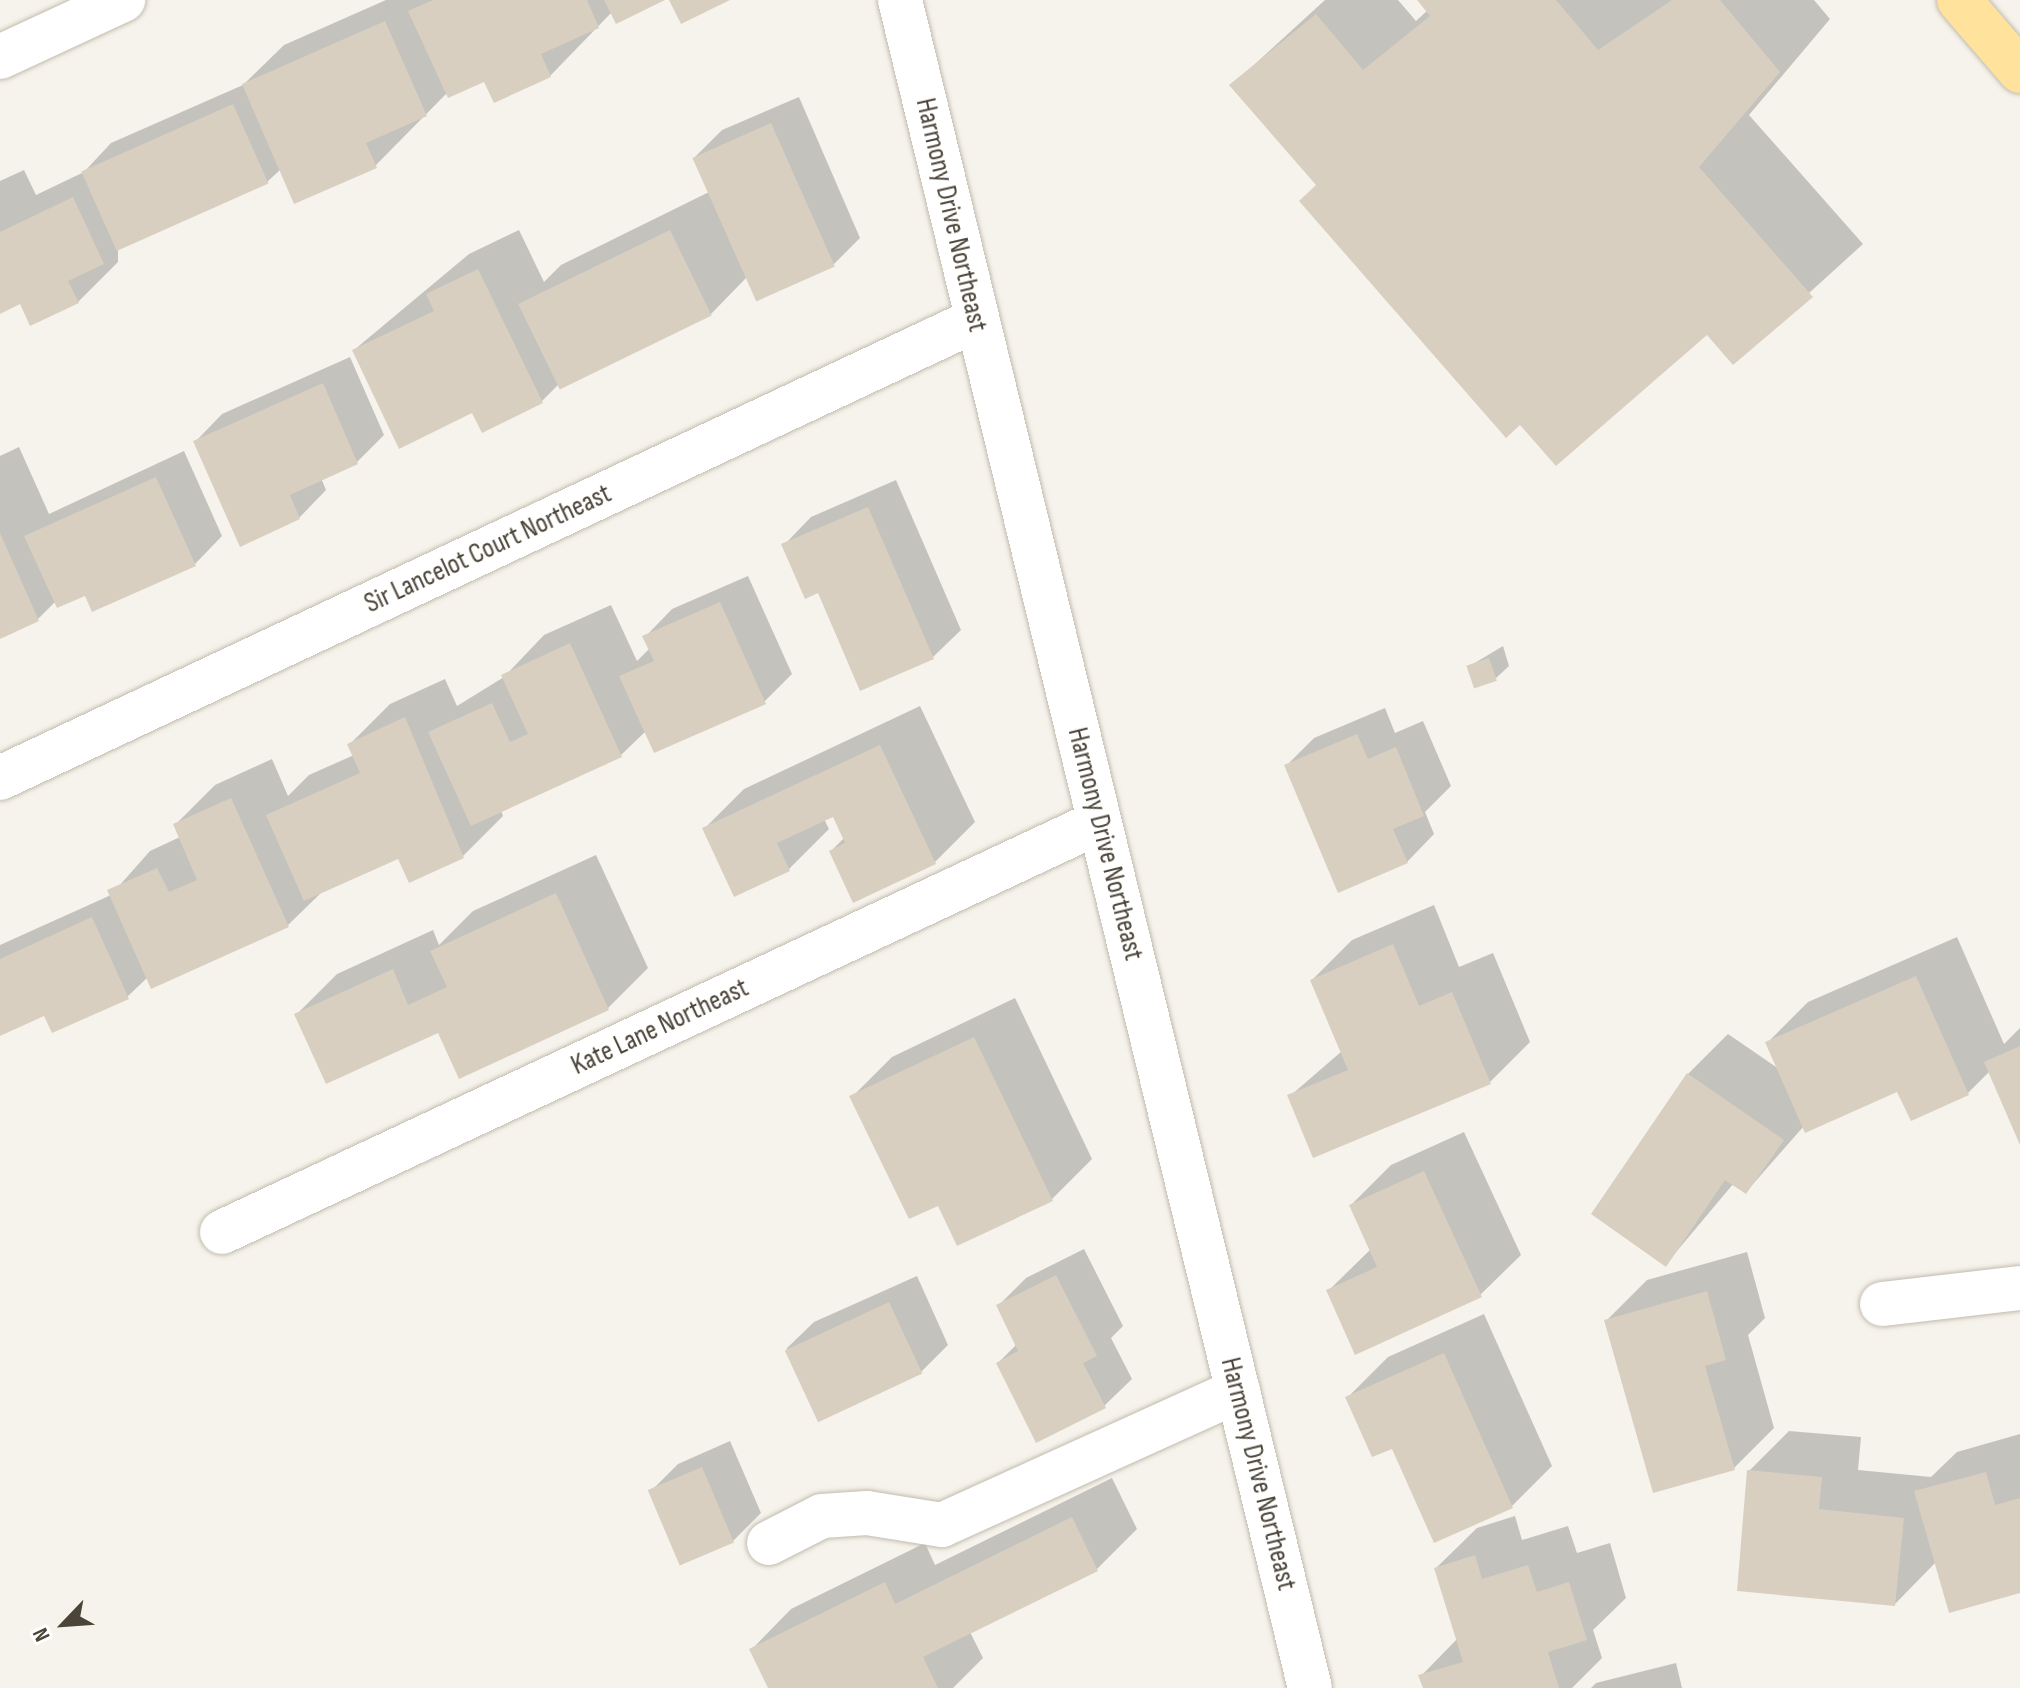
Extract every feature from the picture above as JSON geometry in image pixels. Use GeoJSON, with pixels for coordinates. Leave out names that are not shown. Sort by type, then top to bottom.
{"type":"FeatureCollection","features":[{"type":"Feature","properties":{"kind":"main road"},"geometry":{"type":"LineString","coordinates":[[1959,0],[2020,71]]}},
{"type":"Feature","properties":{"kind":"street"},"geometry":{"type":"LineString","coordinates":[[0,57],[123,0]]}},
{"type":"Feature","properties":{"kind":"street","name":"Harmony Drive Northeast"},"geometry":{"type":"LineString","coordinates":[[900,0],[1310,1688]]}},
{"type":"Feature","properties":{"kind":"street","name":"Sir Lancelot Court Northeast"},"geometry":{"type":"LineString","coordinates":[[0,778],[976,320]]}},
{"type":"Feature","properties":{"kind":"street","name":"Kate Lane Northeast"},"geometry":{"type":"LineString","coordinates":[[222,1232],[1099,822]]}},
{"type":"Feature","properties":{"kind":"street"},"geometry":{"type":"LineString","coordinates":[[1882,1304],[2020,1288]]}},
{"type":"Feature","properties":{"kind":"street"},"geometry":{"type":"LineString","coordinates":[[769,1543],[822,1516],[867,1513],[910,1526],[942,1525],[1238,1391]]}},
{"type":"Feature","properties":{"kind":"building"},"geometry":{"type":"Polygon","coordinates":[[[433,0],[587,0],[599,28],[541,54],[551,77],[494,103],[484,82],[448,98],[408,11],[433,0]]]}},
{"type":"Feature","properties":{"kind":"building"},"geometry":{"type":"Polygon","coordinates":[[[604,0],[665,0],[616,24],[604,0]]]}},
{"type":"Feature","properties":{"kind":"building"},"geometry":{"type":"Polygon","coordinates":[[[669,0],[730,0],[681,24],[669,0]]]}},
{"type":"Feature","properties":{"kind":"building"},"geometry":{"type":"Polygon","coordinates":[[[1417,0],[1556,0],[1598,50],[1672,0],[1720,0],[1780,72],[1699,167],[1813,297],[1733,365],[1707,335],[1556,466],[1520,425],[1506,438],[1299,201],[1316,185],[1229,85],[1316,14],[1363,70],[1430,16],[1417,0]]]}},
{"type":"Feature","properties":{"kind":"building"},"geometry":{"type":"Polygon","coordinates":[[[385,21],[427,116],[366,143],[377,168],[294,204],[242,84],[385,21]]]}},
{"type":"Feature","properties":{"kind":"building"},"geometry":{"type":"Polygon","coordinates":[[[233,104],[268,183],[117,251],[81,172],[233,104]]]}},
{"type":"Feature","properties":{"kind":"building"},"geometry":{"type":"Polygon","coordinates":[[[771,123],[835,266],[756,301],[692,158],[771,123]]]}},
{"type":"Feature","properties":{"kind":"building"},"geometry":{"type":"Polygon","coordinates":[[[73,197],[104,264],[68,281],[79,303],[30,326],[20,304],[0,314],[0,232],[73,197]]]}},
{"type":"Feature","properties":{"kind":"building"},"geometry":{"type":"Polygon","coordinates":[[[670,230],[712,315],[560,389],[518,304],[670,230]]]}},
{"type":"Feature","properties":{"kind":"building"},"geometry":{"type":"Polygon","coordinates":[[[478,269],[543,403],[482,433],[472,413],[399,449],[352,350],[434,311],[426,294],[478,269]]]}},
{"type":"Feature","properties":{"kind":"building"},"geometry":{"type":"Polygon","coordinates":[[[323,383],[358,464],[290,495],[300,519],[240,547],[193,441],[323,383]]]}},
{"type":"Feature","properties":{"kind":"building"},"geometry":{"type":"Polygon","coordinates":[[[156,477],[196,566],[92,612],[85,596],[57,608],[24,536],[156,477]]]}},
{"type":"Feature","properties":{"kind":"building"},"geometry":{"type":"Polygon","coordinates":[[[868,507],[934,659],[860,691],[818,593],[805,599],[781,544],[868,507]]]}},
{"type":"Feature","properties":{"kind":"building"},"geometry":{"type":"Polygon","coordinates":[[[0,533],[39,621],[0,639],[0,533]]]}},
{"type":"Feature","properties":{"kind":"building"},"geometry":{"type":"Polygon","coordinates":[[[720,602],[766,704],[654,753],[619,676],[654,661],[642,636],[720,602]]]}},
{"type":"Feature","properties":{"kind":"building"},"geometry":{"type":"Polygon","coordinates":[[[570,643],[622,757],[471,826],[428,732],[492,703],[510,742],[528,734],[501,675],[570,643]]]}},
{"type":"Feature","properties":{"kind":"building"},"geometry":{"type":"Polygon","coordinates":[[[1489,658],[1497,681],[1474,689],[1466,666],[1489,658]]]}},
{"type":"Feature","properties":{"kind":"building"},"geometry":{"type":"Polygon","coordinates":[[[405,717],[464,858],[409,883],[398,859],[304,901],[266,815],[360,773],[347,744],[405,717]]]}},
{"type":"Feature","properties":{"kind":"building"},"geometry":{"type":"Polygon","coordinates":[[[1357,734],[1368,759],[1396,747],[1424,816],[1393,829],[1408,863],[1338,893],[1284,765],[1357,734]]]}},
{"type":"Feature","properties":{"kind":"building"},"geometry":{"type":"Polygon","coordinates":[[[880,745],[936,864],[853,903],[829,851],[845,843],[833,817],[777,843],[790,871],[734,897],[702,828],[880,745]]]}},
{"type":"Feature","properties":{"kind":"building"},"geometry":{"type":"Polygon","coordinates":[[[231,798],[289,927],[151,989],[107,890],[157,868],[169,892],[197,880],[173,824],[231,798]]]}},
{"type":"Feature","properties":{"kind":"building"},"geometry":{"type":"Polygon","coordinates":[[[556,893],[609,1010],[459,1079],[438,1033],[326,1084],[294,1014],[393,969],[408,1005],[447,987],[430,951],[556,893]]]}},
{"type":"Feature","properties":{"kind":"building"},"geometry":{"type":"Polygon","coordinates":[[[92,917],[129,999],[52,1033],[44,1016],[0,1036],[0,959],[92,917]]]}},
{"type":"Feature","properties":{"kind":"building"},"geometry":{"type":"Polygon","coordinates":[[[1393,944],[1419,1006],[1452,992],[1491,1084],[1313,1158],[1287,1095],[1348,1070],[1310,980],[1393,944]]]}},
{"type":"Feature","properties":{"kind":"building"},"geometry":{"type":"Polygon","coordinates":[[[1916,976],[1969,1095],[1911,1121],[1897,1092],[1805,1133],[1765,1042],[1916,976]]]}},
{"type":"Feature","properties":{"kind":"building"},"geometry":{"type":"Polygon","coordinates":[[[974,1037],[1053,1201],[957,1246],[938,1206],[909,1219],[849,1096],[974,1037]]]}},
{"type":"Feature","properties":{"kind":"building"},"geometry":{"type":"Polygon","coordinates":[[[2020,1046],[2020,1145],[1984,1062],[2020,1046]]]}},
{"type":"Feature","properties":{"kind":"building"},"geometry":{"type":"Polygon","coordinates":[[[1687,1073],[1784,1140],[1746,1194],[1725,1180],[1666,1267],[1591,1214],[1687,1073]]]}},
{"type":"Feature","properties":{"kind":"building"},"geometry":{"type":"Polygon","coordinates":[[[1424,1171],[1482,1297],[1355,1355],[1326,1290],[1377,1267],[1349,1205],[1424,1171]]]}},
{"type":"Feature","properties":{"kind":"building"},"geometry":{"type":"Polygon","coordinates":[[[1056,1275],[1097,1356],[1083,1363],[1106,1408],[1036,1443],[996,1363],[1018,1351],[996,1305],[1056,1275]]]}},
{"type":"Feature","properties":{"kind":"building"},"geometry":{"type":"Polygon","coordinates":[[[1707,1291],[1726,1360],[1705,1366],[1735,1470],[1653,1493],[1604,1320],[1707,1291]]]}},
{"type":"Feature","properties":{"kind":"building"},"geometry":{"type":"Polygon","coordinates":[[[889,1302],[922,1374],[818,1422],[785,1351],[889,1302]]]}},
{"type":"Feature","properties":{"kind":"building"},"geometry":{"type":"Polygon","coordinates":[[[1444,1353],[1513,1508],[1434,1543],[1392,1449],[1372,1457],[1345,1397],[1444,1353]]]}},
{"type":"Feature","properties":{"kind":"building"},"geometry":{"type":"Polygon","coordinates":[[[702,1467],[734,1542],[680,1566],[648,1490],[702,1467]]]}},
{"type":"Feature","properties":{"kind":"building"},"geometry":{"type":"Polygon","coordinates":[[[1747,1470],[1822,1477],[1819,1509],[1904,1518],[1895,1606],[1737,1591],[1747,1470]]]}},
{"type":"Feature","properties":{"kind":"building"},"geometry":{"type":"Polygon","coordinates":[[[1986,1472],[1995,1505],[2020,1498],[2020,1593],[1949,1613],[1914,1491],[1986,1472]]]}},
{"type":"Feature","properties":{"kind":"building"},"geometry":{"type":"Polygon","coordinates":[[[1072,1517],[1098,1571],[923,1657],[938,1688],[768,1688],[749,1649],[885,1582],[895,1604],[1072,1517]]]}},
{"type":"Feature","properties":{"kind":"building"},"geometry":{"type":"Polygon","coordinates":[[[1475,1555],[1482,1579],[1528,1565],[1537,1592],[1569,1582],[1587,1640],[1548,1652],[1559,1688],[1423,1688],[1418,1675],[1463,1662],[1434,1568],[1475,1555]]]}}]}
